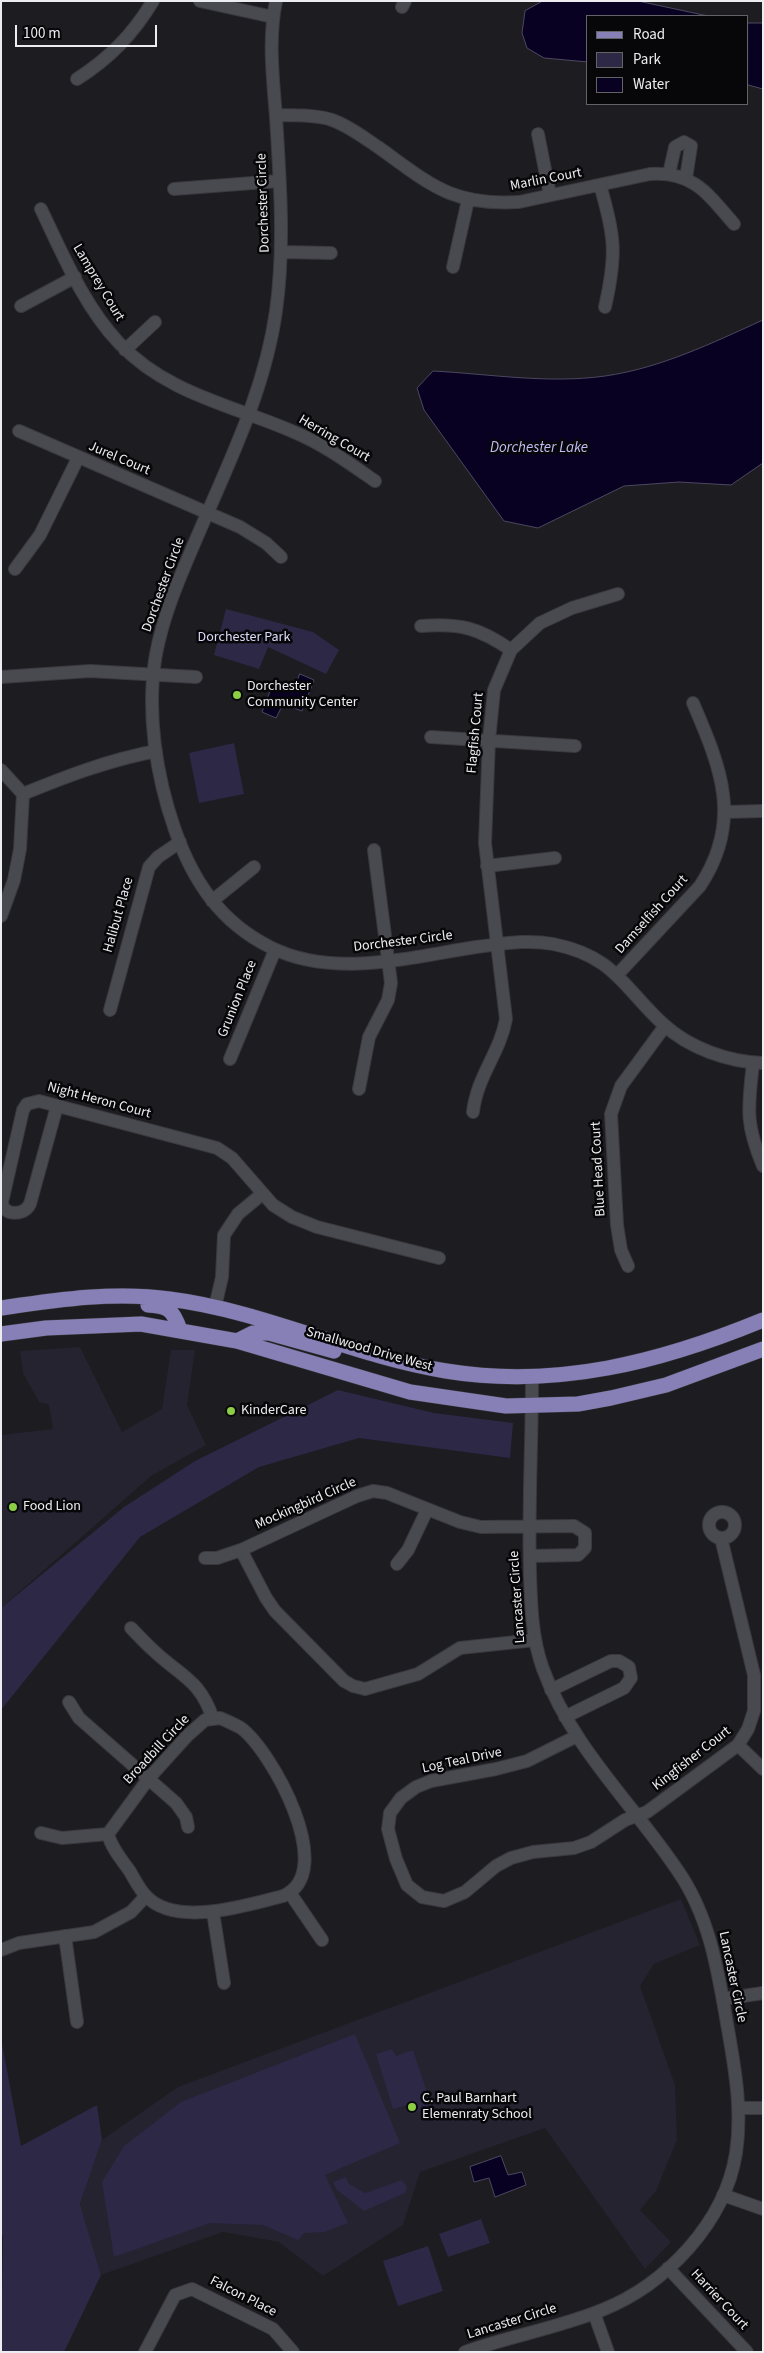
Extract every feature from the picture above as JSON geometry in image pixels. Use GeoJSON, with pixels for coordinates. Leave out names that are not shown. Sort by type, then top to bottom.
{"type":"FeatureCollection","features":[{"type":"Feature","properties":{"kind":"main road","name":"Smallwood Drive West"},"geometry":{"type":"LineString","coordinates":[[1,1308],[94,1297],[169,1298],[276,1323],[402,1362],[446,1371],[532,1378],[562,1376],[608,1368],[668,1354],[763,1320]]}},
{"type":"Feature","properties":{"kind":"main road"},"geometry":{"type":"LineString","coordinates":[[73,1300],[166,1308],[174,1314],[180,1330]]}},
{"type":"Feature","properties":{"kind":"main road","name":"Smallwood Drive West"},"geometry":{"type":"LineString","coordinates":[[1,1334],[46,1328],[141,1324],[237,1341],[410,1392],[506,1406],[578,1404],[666,1385],[763,1349]]}},
{"type":"Feature","properties":{"kind":"main road"},"geometry":{"type":"LineString","coordinates":[[237,1341],[253,1333],[269,1333],[381,1365],[446,1371]]}},
{"type":"Feature","properties":{"kind":"street"},"geometry":{"type":"LineString","coordinates":[[77,79],[114,53],[132,34],[154,1]]}},
{"type":"Feature","properties":{"kind":"street"},"geometry":{"type":"LineString","coordinates":[[200,1],[273,17]]}},
{"type":"Feature","properties":{"kind":"street","name":"Dorchester Circle"},"geometry":{"type":"LineString","coordinates":[[276,1],[273,17],[271,71],[276,116],[282,252],[272,333],[260,384],[250,415],[173,595],[159,642],[154,674],[156,751],[165,797],[180,842],[198,881],[212,902],[243,930],[275,950],[329,963],[352,964],[530,941],[561,946],[595,959],[618,974],[665,1026],[706,1050],[758,1063]]}},
{"type":"Feature","properties":{"kind":"street","name":"Marlin Court"},"geometry":{"type":"LineString","coordinates":[[276,116],[320,117],[335,121],[358,133],[437,188],[468,200],[498,203],[518,202],[650,174],[669,174],[686,178],[703,189],[734,224]]}},
{"type":"Feature","properties":{"kind":"street"},"geometry":{"type":"LineString","coordinates":[[538,134],[550,195]]}},
{"type":"Feature","properties":{"kind":"street"},"geometry":{"type":"LineString","coordinates":[[669,174],[675,147],[684,142],[691,146],[692,154],[686,178]]}},
{"type":"Feature","properties":{"kind":"street"},"geometry":{"type":"LineString","coordinates":[[174,189],[279,181]]}},
{"type":"Feature","properties":{"kind":"street"},"geometry":{"type":"LineString","coordinates":[[600,185],[610,217],[614,247],[605,306]]}},
{"type":"Feature","properties":{"kind":"street"},"geometry":{"type":"LineString","coordinates":[[453,267],[468,200]]}},
{"type":"Feature","properties":{"kind":"street","name":"Lamprey Court"},"geometry":{"type":"LineString","coordinates":[[41,209],[75,276],[103,324],[125,350],[170,384],[250,415]]}},
{"type":"Feature","properties":{"kind":"street"},"geometry":{"type":"LineString","coordinates":[[282,252],[331,253]]}},
{"type":"Feature","properties":{"kind":"street"},"geometry":{"type":"LineString","coordinates":[[21,306],[75,276]]}},
{"type":"Feature","properties":{"kind":"street"},"geometry":{"type":"LineString","coordinates":[[125,350],[155,322]]}},
{"type":"Feature","properties":{"kind":"street","name":"Herring Court"},"geometry":{"type":"LineString","coordinates":[[250,415],[306,438],[375,481]]}},
{"type":"Feature","properties":{"kind":"street","name":"Jurel Court"},"geometry":{"type":"LineString","coordinates":[[19,431],[255,535],[281,557]]}},
{"type":"Feature","properties":{"kind":"street"},"geometry":{"type":"LineString","coordinates":[[15,569],[40,535],[78,458]]}},
{"type":"Feature","properties":{"kind":"street","name":"Flagfish Court"},"geometry":{"type":"LineString","coordinates":[[473,1112],[477,1088],[500,1043],[506,1019],[487,866],[486,820],[489,740],[494,690],[511,650],[540,624],[572,608],[618,594]]}},
{"type":"Feature","properties":{"kind":"street"},"geometry":{"type":"LineString","coordinates":[[421,626],[452,625],[473,628],[492,637],[511,650]]}},
{"type":"Feature","properties":{"kind":"street"},"geometry":{"type":"LineString","coordinates":[[1,677],[90,670],[196,677]]}},
{"type":"Feature","properties":{"kind":"street","name":"Damselfish Court"},"geometry":{"type":"LineString","coordinates":[[618,974],[705,878],[721,842],[725,812],[723,785],[707,734],[693,703]]}},
{"type":"Feature","properties":{"kind":"street"},"geometry":{"type":"LineString","coordinates":[[431,737],[576,746]]}},
{"type":"Feature","properties":{"kind":"street"},"geometry":{"type":"LineString","coordinates":[[23,794],[97,765],[156,751]]}},
{"type":"Feature","properties":{"kind":"street"},"geometry":{"type":"LineString","coordinates":[[1,770],[23,794],[18,857],[14,880],[1,916]]}},
{"type":"Feature","properties":{"kind":"street"},"geometry":{"type":"LineString","coordinates":[[725,812],[763,811]]}},
{"type":"Feature","properties":{"kind":"street","name":"Halibut Place"},"geometry":{"type":"LineString","coordinates":[[110,1010],[149,867],[158,857],[180,842]]}},
{"type":"Feature","properties":{"kind":"street"},"geometry":{"type":"LineString","coordinates":[[359,1089],[369,1037],[390,991],[389,960],[374,850]]}},
{"type":"Feature","properties":{"kind":"street"},"geometry":{"type":"LineString","coordinates":[[487,866],[555,858]]}},
{"type":"Feature","properties":{"kind":"street"},"geometry":{"type":"LineString","coordinates":[[212,902],[254,867]]}},
{"type":"Feature","properties":{"kind":"street","name":"Grunion Place"},"geometry":{"type":"LineString","coordinates":[[230,1059],[275,950]]}},
{"type":"Feature","properties":{"kind":"street","name":"Blue Head Court"},"geometry":{"type":"LineString","coordinates":[[628,1266],[621,1250],[616,1225],[611,1114],[620,1086],[665,1026]]}},
{"type":"Feature","properties":{"kind":"street"},"geometry":{"type":"LineString","coordinates":[[758,1063],[748,1120],[754,1146],[763,1166]]}},
{"type":"Feature","properties":{"kind":"street","name":"Night Heron Court"},"geometry":{"type":"LineString","coordinates":[[57,1106],[28,1209],[13,1213],[5,1210],[2,1202],[8,1168],[24,1106],[35,1100],[217,1148],[232,1158],[262,1194],[282,1212],[303,1222],[439,1258]]}},
{"type":"Feature","properties":{"kind":"street"},"geometry":{"type":"LineString","coordinates":[[215,1308],[222,1276],[224,1235],[238,1214],[262,1194]]}},
{"type":"Feature","properties":{"kind":"street","name":"Lancaster Circle"},"geometry":{"type":"LineString","coordinates":[[465,2352],[594,2313],[636,2293],[668,2268],[699,2234],[723,2195],[736,2153],[739,2108],[737,2076],[714,1951],[698,1907],[680,1872],[577,1736],[565,1717],[551,1690],[535,1640],[530,1556],[532,1378]]}},
{"type":"Feature","properties":{"kind":"street","name":"Mockingbird Circle"},"geometry":{"type":"LineString","coordinates":[[205,1558],[217,1558],[241,1550],[366,1493],[387,1493],[427,1510],[472,1525],[579,1528],[584,1533],[585,1548],[578,1555],[530,1556]]}},
{"type":"Feature","properties":{"kind":"street"},"geometry":{"type":"LineString","coordinates":[[397,1564],[408,1550],[427,1510]]}},
{"type":"Feature","properties":{"kind":"street","name":"Kingfisher Court"},"geometry":{"type":"LineString","coordinates":[[636,1815],[647,1812],[738,1745],[750,1725],[754,1711],[754,1674],[721,1538]]}},
{"type":"Feature","properties":{"kind":"street"},"geometry":{"type":"LineString","coordinates":[[241,1550],[266,1598],[276,1611],[344,1681],[359,1688],[371,1689],[418,1674],[460,1648],[535,1640]]}},
{"type":"Feature","properties":{"kind":"street"},"geometry":{"type":"LineString","coordinates":[[131,1628],[153,1651],[196,1686],[205,1698],[213,1719]]}},
{"type":"Feature","properties":{"kind":"street"},"geometry":{"type":"LineString","coordinates":[[551,1690],[611,1661],[619,1661],[629,1667],[631,1678],[624,1688],[565,1717]]}},
{"type":"Feature","properties":{"kind":"street"},"geometry":{"type":"LineString","coordinates":[[69,1702],[79,1718],[148,1778],[181,1810],[186,1817],[188,1827]]}},
{"type":"Feature","properties":{"kind":"street","name":"Broadbill Circle"},"geometry":{"type":"LineString","coordinates":[[108,1834],[148,1778],[197,1725],[213,1719],[229,1721],[241,1728],[251,1738],[276,1773],[299,1827],[305,1857],[302,1874],[290,1893]]}},
{"type":"Feature","properties":{"kind":"street","name":"Log Teal Drive"},"geometry":{"type":"LineString","coordinates":[[577,1736],[527,1761],[496,1769],[431,1781],[416,1787],[401,1798],[390,1813],[388,1829],[396,1859],[407,1885],[422,1897],[434,1900],[449,1900],[465,1892],[496,1866],[511,1858],[533,1852],[574,1848],[591,1842],[636,1815]]}},
{"type":"Feature","properties":{"kind":"street"},"geometry":{"type":"LineString","coordinates":[[738,1745],[763,1769]]}},
{"type":"Feature","properties":{"kind":"street"},"geometry":{"type":"LineString","coordinates":[[41,1833],[62,1838],[108,1834],[111,1844],[146,1896],[166,1907],[182,1912],[195,1914],[212,1912],[290,1893],[322,1940]]}},
{"type":"Feature","properties":{"kind":"street"},"geometry":{"type":"LineString","coordinates":[[1,1950],[19,1943],[94,1932],[107,1927],[131,1912],[146,1896]]}},
{"type":"Feature","properties":{"kind":"street"},"geometry":{"type":"LineString","coordinates":[[212,1912],[224,1983]]}},
{"type":"Feature","properties":{"kind":"street"},"geometry":{"type":"LineString","coordinates":[[65,1936],[77,2022]]}},
{"type":"Feature","properties":{"kind":"street"},"geometry":{"type":"LineString","coordinates":[[723,1999],[763,1993]]}},
{"type":"Feature","properties":{"kind":"street"},"geometry":{"type":"LineString","coordinates":[[739,2108],[763,2108]]}},
{"type":"Feature","properties":{"kind":"street"},"geometry":{"type":"LineString","coordinates":[[723,2195],[763,2209]]}},
{"type":"Feature","properties":{"kind":"street","name":"Harrier Court"},"geometry":{"type":"LineString","coordinates":[[668,2268],[747,2352]]}},
{"type":"Feature","properties":{"kind":"street","name":"Falcon Place"},"geometry":{"type":"LineString","coordinates":[[145,2352],[175,2295],[192,2289],[273,2328],[293,2352]]}},
{"type":"Feature","properties":{"kind":"street"},"geometry":{"type":"LineString","coordinates":[[594,2313],[608,2352]]}},
{"type":"Feature","properties":{"kind":"shaded area"},"geometry":{"type":"Polygon","coordinates":[[[80,1347],[122,1432],[162,1409],[171,1350],[195,1350],[187,1405],[206,1445],[151,1476],[1,1608],[1,1435],[53,1429],[49,1405],[39,1402],[23,1373],[20,1351],[80,1347]]]}},
{"type":"Feature","properties":{"kind":"shaded area","name":"C. Paul Barnhart Elemenraty School"},"geometry":{"type":"Polygon","coordinates":[[[681,1899],[700,1945],[654,1964],[640,1986],[675,2085],[677,2140],[656,2191],[640,2210],[671,2242],[645,2269],[545,2128],[420,2172],[403,2225],[323,2276],[279,2242],[223,2232],[101,2275],[80,2204],[102,2140],[178,2087],[681,1899]]]}},
{"type":"Feature","properties":{"kind":"green space","name":"Dorchester Park"},"geometry":{"type":"Polygon","coordinates":[[[226,609],[313,632],[339,650],[326,674],[268,647],[259,669],[214,655],[226,609]]]}},
{"type":"Feature","properties":{"kind":"green space"},"geometry":{"type":"Polygon","coordinates":[[[234,743],[244,794],[199,803],[189,753],[234,743]]]}},
{"type":"Feature","properties":{"kind":"green space"},"geometry":{"type":"Polygon","coordinates":[[[338,1390],[434,1413],[513,1423],[510,1458],[359,1438],[259,1467],[140,1537],[1,1710],[1,1608],[124,1507],[195,1461],[338,1390]]]}},
{"type":"Feature","properties":{"kind":"green space"},"geometry":{"type":"Polygon","coordinates":[[[355,2034],[400,2143],[325,2175],[348,2223],[324,2232],[304,2233],[298,2240],[263,2225],[210,2223],[114,2257],[102,2182],[124,2146],[181,2102],[355,2034]]]}},
{"type":"Feature","properties":{"kind":"green space"},"geometry":{"type":"Polygon","coordinates":[[[1,2038],[21,2146],[97,2105],[102,2140],[80,2204],[101,2275],[64,2352],[1,2352],[3,2236],[1,2233],[1,2038]]]}},
{"type":"Feature","properties":{"kind":"green space"},"geometry":{"type":"Polygon","coordinates":[[[392,2049],[396,2056],[413,2050],[432,2107],[410,2114],[407,2105],[393,2109],[376,2054],[392,2049]]]}},
{"type":"Feature","properties":{"kind":"green space"},"geometry":{"type":"Polygon","coordinates":[[[346,2177],[348,2183],[365,2193],[402,2180],[407,2187],[405,2193],[364,2211],[336,2189],[333,2182],[346,2177]]]}},
{"type":"Feature","properties":{"kind":"green space"},"geometry":{"type":"Polygon","coordinates":[[[481,2219],[490,2243],[448,2257],[439,2234],[481,2219]]]}},
{"type":"Feature","properties":{"kind":"green space"},"geometry":{"type":"Polygon","coordinates":[[[428,2246],[443,2291],[398,2306],[383,2261],[428,2246]]]}},
{"type":"Feature","properties":{"kind":"water"},"geometry":{"type":"Polygon","coordinates":[[[543,1],[638,1],[703,15],[586,15],[586,62],[544,58],[527,48],[522,33],[525,11],[543,1]]]}},
{"type":"Feature","properties":{"kind":"water"},"geometry":{"type":"Polygon","coordinates":[[[749,23],[763,23],[763,89],[749,85],[749,23]]]}},
{"type":"Feature","properties":{"kind":"water","name":"Dorchester Lake"},"geometry":{"type":"Polygon","coordinates":[[[763,320],[763,463],[731,485],[679,482],[624,486],[538,528],[504,521],[424,410],[417,388],[433,371],[541,379],[584,378],[626,372],[686,354],[763,320]]]}},
{"type":"Feature","properties":{"kind":"water"},"geometry":{"type":"Polygon","coordinates":[[[300,674],[314,680],[302,711],[283,704],[276,718],[262,712],[274,681],[294,688],[300,674]]]}},
{"type":"Feature","properties":{"kind":"water"},"geometry":{"type":"Polygon","coordinates":[[[501,2156],[508,2175],[522,2172],[526,2185],[495,2197],[489,2178],[474,2182],[470,2167],[501,2156]]]}},
{"type":"Feature","properties":{"kind":"place","name":"Dorchester Community Center"},"geometry":{"type":"Point","coordinates":[237,695]}},
{"type":"Feature","properties":{"kind":"place","name":"KinderCare"},"geometry":{"type":"Point","coordinates":[231,1411]}},
{"type":"Feature","properties":{"kind":"place","name":"Food Lion"},"geometry":{"type":"Point","coordinates":[13,1507]}},
{"type":"Feature","properties":{"kind":"place","name":"C. Paul Barnhart Elemenraty School"},"geometry":{"type":"Point","coordinates":[412,2107]}}]}
